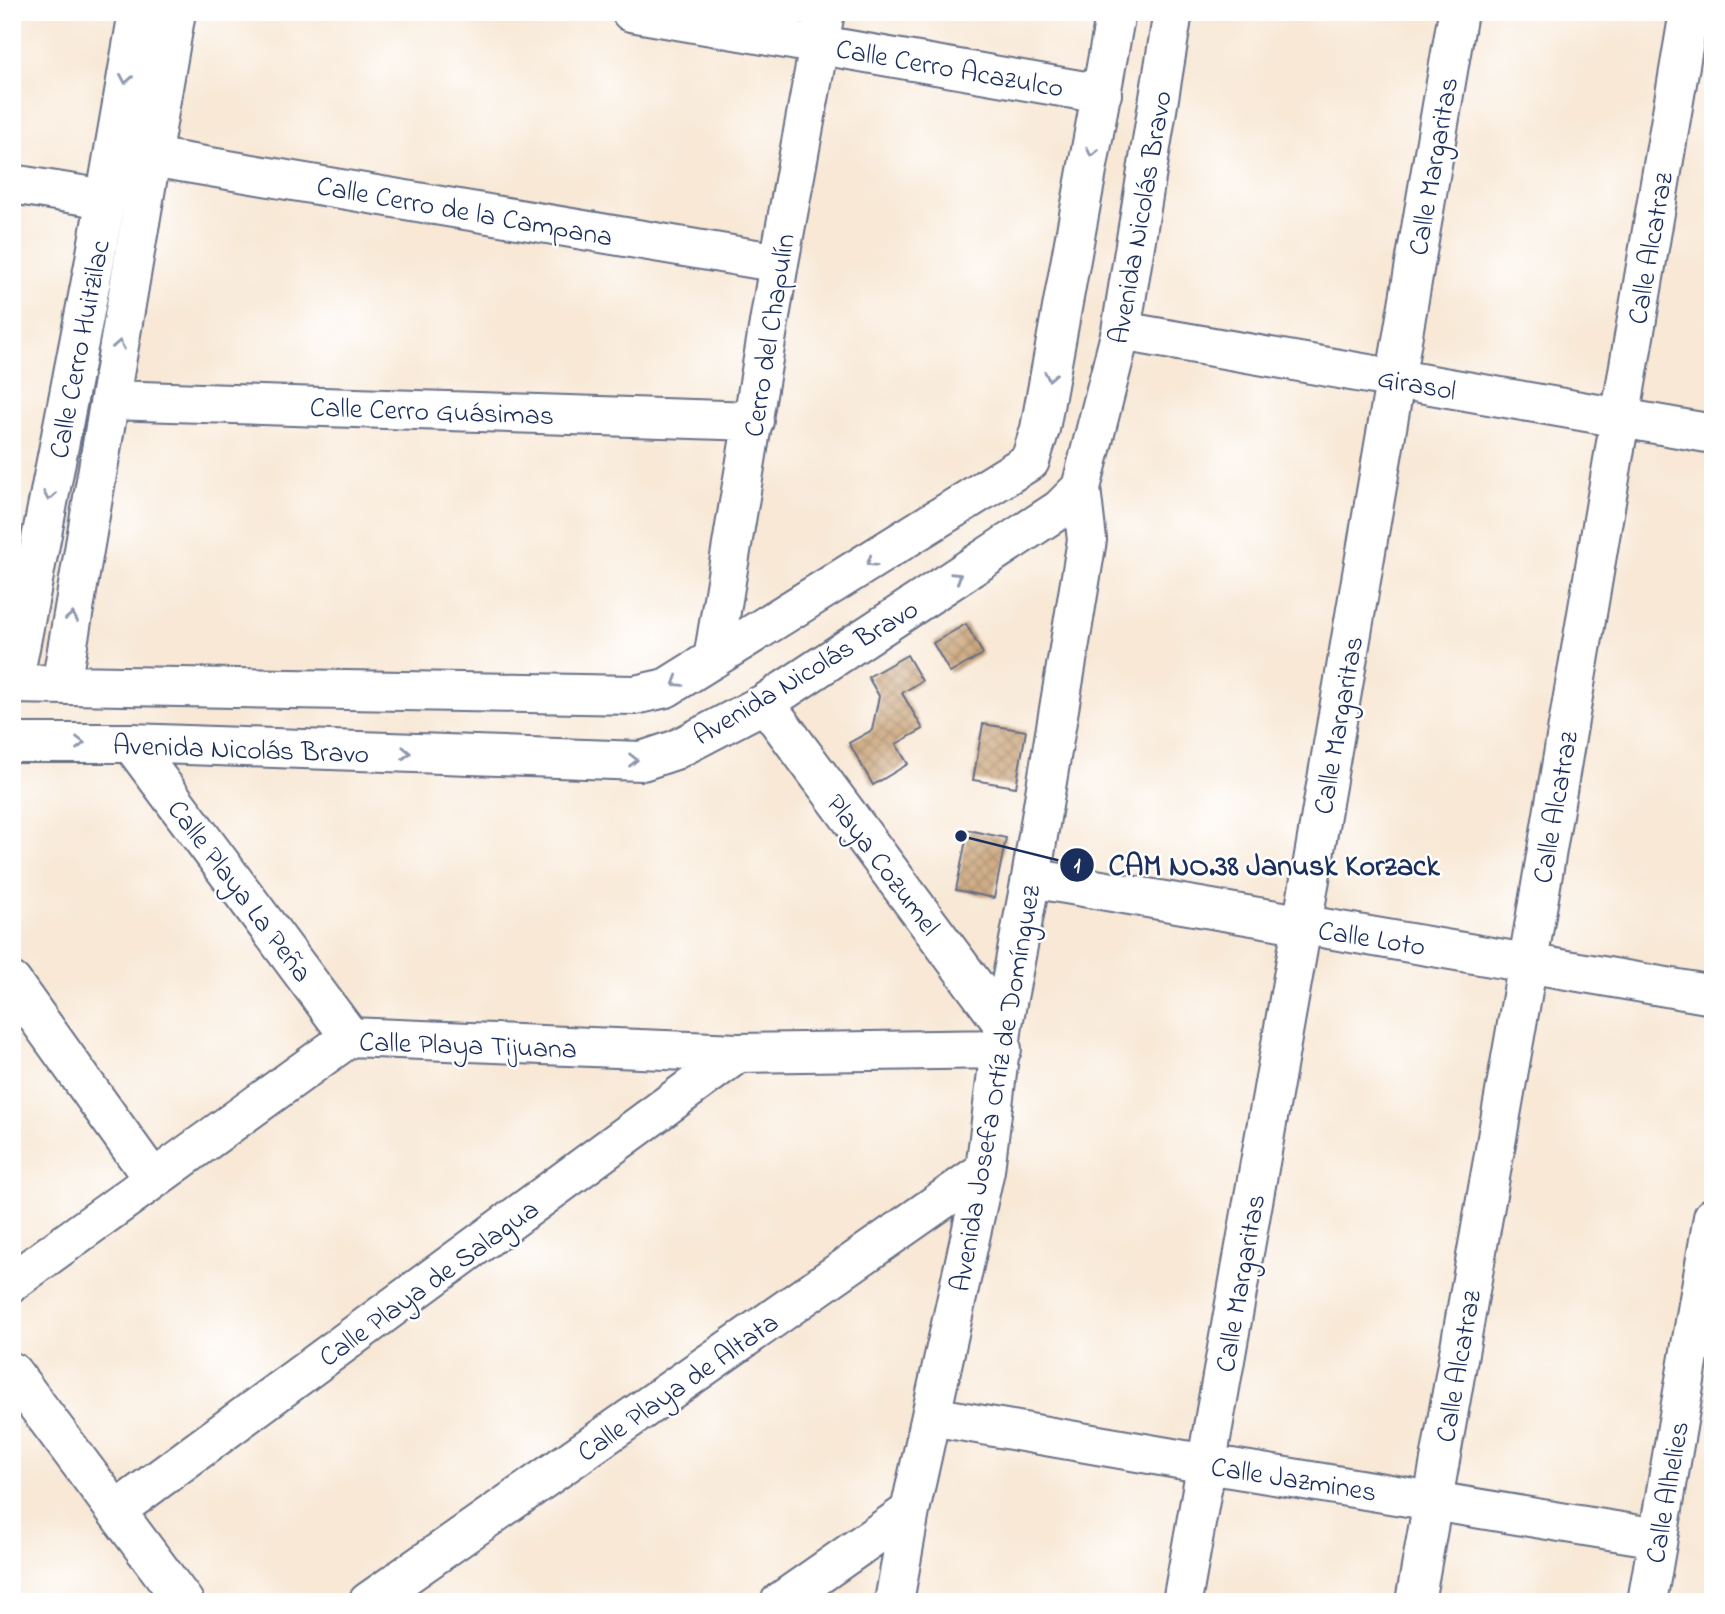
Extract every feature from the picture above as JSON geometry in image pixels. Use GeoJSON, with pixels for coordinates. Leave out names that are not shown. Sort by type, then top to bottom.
{"type":"FeatureCollection","features":[{"type":"Feature","properties":{"kind":"street","name":"Calle Cerro Huitzilac"},"geometry":{"type":"LineString","coordinates":[[13,684],[94,265],[138,12]]}},
{"type":"Feature","properties":{"kind":"street","name":"Calle Cerro Huitzilac"},"geometry":{"type":"LineString","coordinates":[[61,685],[176,12]]}},
{"type":"Feature","properties":{"kind":"street","name":"Calle Cerro Acazulco"},"geometry":{"type":"LineString","coordinates":[[631,12],[823,28],[1102,94]]}},
{"type":"Feature","properties":{"kind":"street","name":"Avenida Nicolás Bravo"},"geometry":{"type":"LineString","coordinates":[[13,684],[635,695],[666,688],[1030,461],[1040,429],[1116,12]]}},
{"type":"Feature","properties":{"kind":"street","name":"Avenida Nicolás Bravo"},"geometry":{"type":"LineString","coordinates":[[12,743],[131,743],[642,761],[675,750],[765,703],[1060,509],[1081,488],[1121,331],[1173,12]]}},
{"type":"Feature","properties":{"kind":"street","name":"Calle Margaritas"},"geometry":{"type":"LineString","coordinates":[[1182,1602],[1302,926],[1458,12]]}},
{"type":"Feature","properties":{"kind":"street","name":"Calle Alcatraz"},"geometry":{"type":"LineString","coordinates":[[1415,1602],[1528,962],[1689,12]]}},
{"type":"Feature","properties":{"kind":"street","name":"Cerro del Chapulín"},"geometry":{"type":"LineString","coordinates":[[713,659],[779,262],[823,28]]}},
{"type":"Feature","properties":{"kind":"street","name":"Calle Cerro de la Campana"},"geometry":{"type":"LineString","coordinates":[[151,157],[779,262]]}},
{"type":"Feature","properties":{"kind":"street"},"geometry":{"type":"LineString","coordinates":[[12,184],[106,199]]}},
{"type":"Feature","properties":{"kind":"street"},"geometry":{"type":"LineString","coordinates":[[94,265],[132,271]]}},
{"type":"Feature","properties":{"kind":"street","name":"Girasol"},"geometry":{"type":"LineString","coordinates":[[1121,331],[1713,434]]}},
{"type":"Feature","properties":{"kind":"street","name":"Calle Cerro Guásimas"},"geometry":{"type":"LineString","coordinates":[[110,400],[754,421]]}},
{"type":"Feature","properties":{"kind":"street","name":"Avenida Josefa Ortíz de Domínguez"},"geometry":{"type":"LineString","coordinates":[[894,1602],[910,1511],[985,1170],[1003,1036],[1087,540],[1081,488]]}},
{"type":"Feature","properties":{"kind":"street","name":"Playa Cozumel"},"geometry":{"type":"LineString","coordinates":[[765,703],[1003,1036]]}},
{"type":"Feature","properties":{"kind":"street","name":"Calle Playa La Peña"},"geometry":{"type":"LineString","coordinates":[[131,743],[350,1037]]}},
{"type":"Feature","properties":{"kind":"street","name":"Calle Loto"},"geometry":{"type":"LineString","coordinates":[[1031,878],[1713,995]]}},
{"type":"Feature","properties":{"kind":"street"},"geometry":{"type":"LineString","coordinates":[[12,982],[153,1179]]}},
{"type":"Feature","properties":{"kind":"street","name":"Calle Playa Tijuana"},"geometry":{"type":"LineString","coordinates":[[12,1282],[350,1037],[738,1053],[1003,1036]]}},
{"type":"Feature","properties":{"kind":"street","name":"Calle Playa de Salagua"},"geometry":{"type":"LineString","coordinates":[[117,1510],[738,1053]]}},
{"type":"Feature","properties":{"kind":"street","name":"Calle Playa de Altata"},"geometry":{"type":"LineString","coordinates":[[368,1602],[985,1170]]}},
{"type":"Feature","properties":{"kind":"street","name":"Calle Alhelies"},"geometry":{"type":"LineString","coordinates":[[1647,1602],[1713,1217]]}},
{"type":"Feature","properties":{"kind":"street"},"geometry":{"type":"LineString","coordinates":[[12,1372],[184,1602]]}},
{"type":"Feature","properties":{"kind":"street","name":"Calle Jazmines"},"geometry":{"type":"LineString","coordinates":[[931,1416],[1658,1538]]}},
{"type":"Feature","properties":{"kind":"street"},"geometry":{"type":"LineString","coordinates":[[780,1602],[910,1511]]}},
{"type":"Feature","properties":{"kind":"building"},"geometry":{"type":"Polygon","coordinates":[[[966,624],[983,654],[950,673],[933,643],[966,624]]]}},
{"type":"Feature","properties":{"kind":"building"},"geometry":{"type":"Polygon","coordinates":[[[907,655],[922,681],[902,693],[923,729],[896,744],[908,764],[873,785],[849,743],[872,730],[879,696],[868,677],[907,655]]]}},
{"type":"Feature","properties":{"kind":"building"},"geometry":{"type":"Polygon","coordinates":[[[983,724],[1026,731],[1016,787],[973,780],[983,724]]]}},
{"type":"Feature","properties":{"kind":"building"},"geometry":{"type":"Polygon","coordinates":[[[968,830],[1006,838],[994,898],[956,890],[968,830]]]}},
{"type":"Feature","properties":{"kind":"place","name":"CAM NO.38 Janusk Korzack"},"geometry":{"type":"Point","coordinates":[961,836]}}]}
